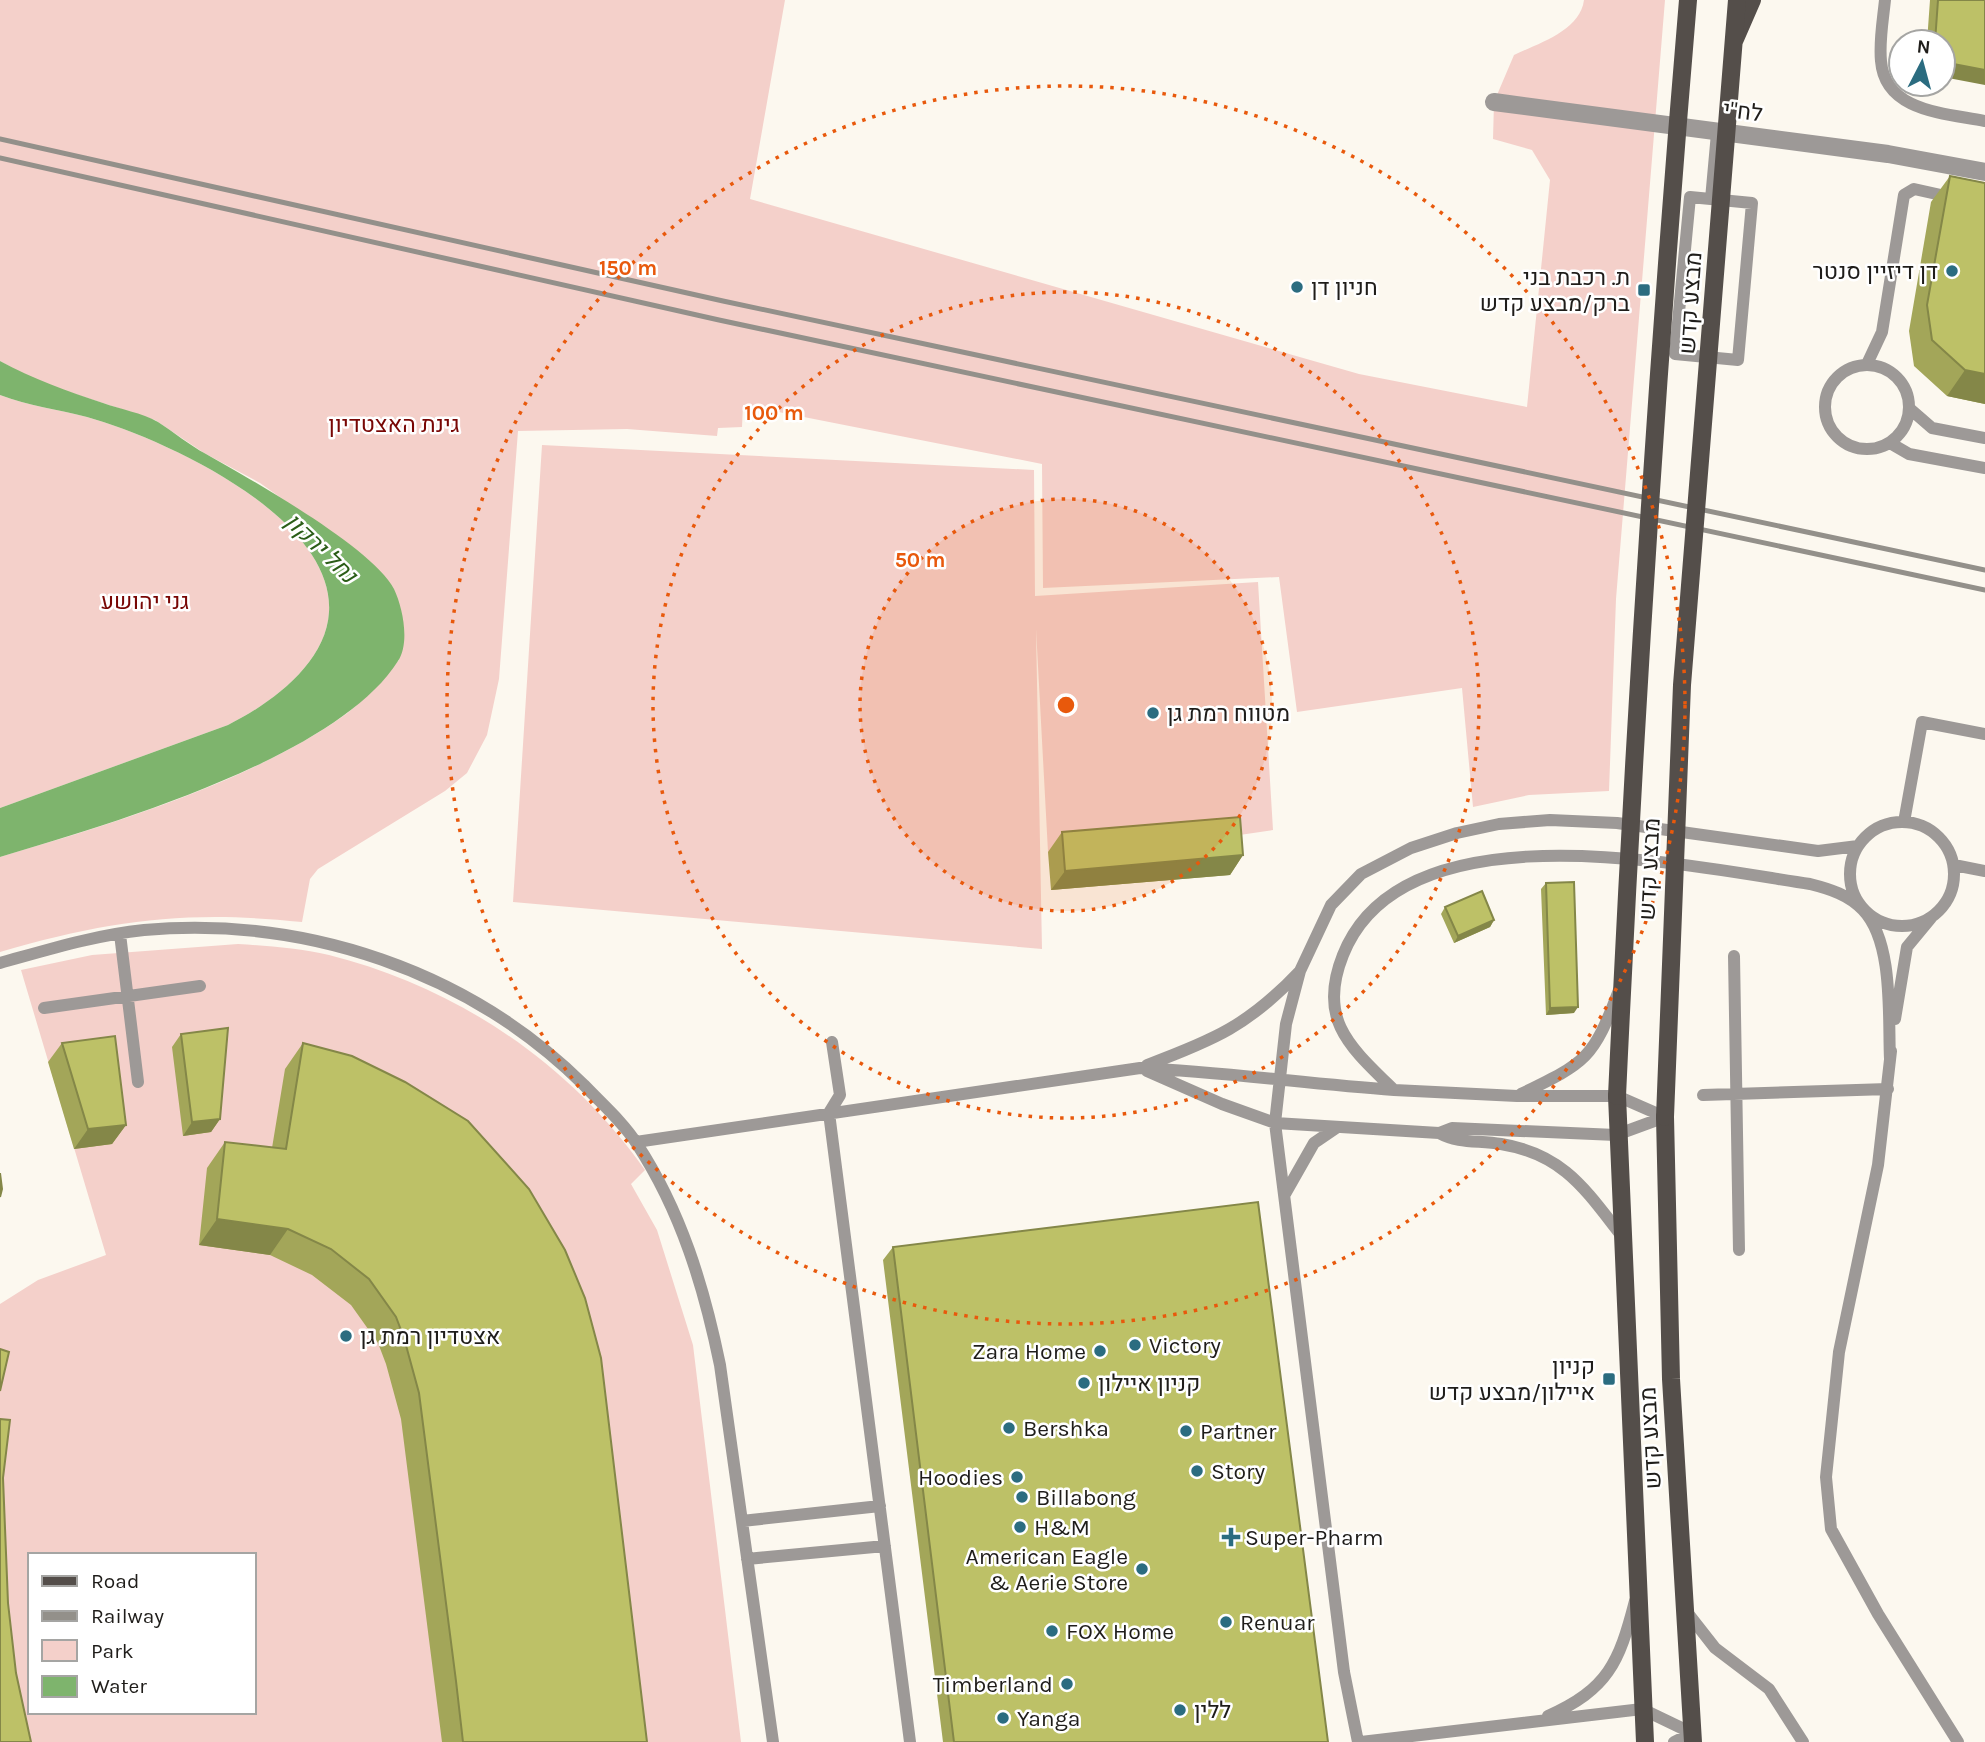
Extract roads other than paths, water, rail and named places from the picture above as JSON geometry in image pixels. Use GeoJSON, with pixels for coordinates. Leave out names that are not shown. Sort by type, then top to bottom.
{"type":"FeatureCollection","features":[{"type":"Feature","properties":{"kind":"main road","name":"מבצע קדש"},"geometry":{"type":"LineString","coordinates":[[1645,1742],[1616,1135],[1630,825],[1658,369],[1688,0]]}},
{"type":"Feature","properties":{"kind":"main road","name":"מבצע קדש"},"geometry":{"type":"LineString","coordinates":[[1693,1738],[1671,1379],[1665,1117],[1682,685],[1737,0]]}},
{"type":"Feature","properties":{"kind":"main road"},"geometry":{"type":"LineString","coordinates":[[1733,42],[1752,0]]}},
{"type":"Feature","properties":{"kind":"street","name":"לח\"י"},"geometry":{"type":"LineString","coordinates":[[1494,102],[1888,154],[1985,172]]}},
{"type":"Feature","properties":{"kind":"lane"},"geometry":{"type":"LineString","coordinates":[[1885,0],[1881,60],[1884,78],[1894,94],[1909,104],[1985,121]]}},
{"type":"Feature","properties":{"kind":"lane"},"geometry":{"type":"LineString","coordinates":[[1711,199],[1717,133]]}},
{"type":"Feature","properties":{"kind":"lane"},"geometry":{"type":"LineString","coordinates":[[1867,364],[1882,332],[1904,195],[1914,189],[1961,200]]}},
{"type":"Feature","properties":{"kind":"lane"},"geometry":{"type":"LineString","coordinates":[[1689,197],[1711,199],[1752,203],[1738,360],[1675,354],[1689,197]]}},
{"type":"Feature","properties":{"kind":"lane"},"geometry":{"type":"LineString","coordinates":[[1909,408],[1900,433],[1890,443],[1863,449],[1849,446],[1837,438],[1824,413],[1825,399],[1835,378],[1855,366],[1880,366],[1902,383],[1909,408],[1933,428],[1985,438]]}},
{"type":"Feature","properties":{"kind":"lane"},"geometry":{"type":"LineString","coordinates":[[1890,443],[1909,454],[1985,468]]}},
{"type":"Feature","properties":{"kind":"lane"},"geometry":{"type":"LineString","coordinates":[[1904,822],[1922,722],[1985,734]]}},
{"type":"Feature","properties":{"kind":"lane"},"geometry":{"type":"LineString","coordinates":[[1693,1738],[1642,1709],[1359,1742],[1344,1672],[1275,1123],[1286,1024],[1300,971],[1331,905],[1361,874],[1411,848],[1457,833],[1499,824],[1550,820],[1630,825],[1818,851],[1858,846]]}},
{"type":"Feature","properties":{"kind":"lane"},"geometry":{"type":"LineString","coordinates":[[1890,1059],[1886,973],[1880,940],[1855,897],[1850,880],[1851,862],[1858,846],[1878,828],[1904,822],[1918,824],[1936,835],[1949,851],[1954,865],[1950,895],[1906,947],[1900,974],[1878,1165],[1839,1352],[1826,1477],[1831,1529],[1878,1614],[1958,1742]]}},
{"type":"Feature","properties":{"kind":"lane"},"geometry":{"type":"LineString","coordinates":[[1394,1090],[1353,1051],[1339,1028],[1333,1005],[1334,978],[1358,925],[1382,902],[1424,879],[1465,865],[1551,854],[1614,857],[1810,884],[1839,892],[1879,922],[1896,926],[1915,925],[1931,918]]}},
{"type":"Feature","properties":{"kind":"lane"},"geometry":{"type":"LineString","coordinates":[[1954,865],[1985,871]]}},
{"type":"Feature","properties":{"kind":"lane"},"geometry":{"type":"LineString","coordinates":[[0,963],[120,934],[200,928],[262,931],[357,950],[414,970],[456,990],[543,1046],[609,1111],[636,1142],[663,1190],[694,1262],[708,1306],[720,1366],[773,1742]]}},
{"type":"Feature","properties":{"kind":"lane"},"geometry":{"type":"LineString","coordinates":[[120,934],[138,1082]]}},
{"type":"Feature","properties":{"kind":"lane"},"geometry":{"type":"LineString","coordinates":[[1734,956],[1740,1250]]}},
{"type":"Feature","properties":{"kind":"lane"},"geometry":{"type":"LineString","coordinates":[[1140,1068],[1209,1042],[1235,1028],[1270,1003],[1300,971]]}},
{"type":"Feature","properties":{"kind":"lane"},"geometry":{"type":"LineString","coordinates":[[1517,1096],[1577,1066],[1591,1051],[1604,1030],[1622,980]]}},
{"type":"Feature","properties":{"kind":"lane"},"geometry":{"type":"LineString","coordinates":[[44,1008],[200,986]]}},
{"type":"Feature","properties":{"kind":"lane"},"geometry":{"type":"LineString","coordinates":[[832,1042],[840,1096],[829,1113],[910,1742]]}},
{"type":"Feature","properties":{"kind":"lane"},"geometry":{"type":"LineString","coordinates":[[636,1142],[1140,1068],[1205,1071],[1279,1081],[1394,1090],[1517,1096],[1617,1096],[1665,1117]]}},
{"type":"Feature","properties":{"kind":"lane"},"geometry":{"type":"LineString","coordinates":[[1140,1068],[1222,1104],[1275,1123],[1439,1133],[1452,1140],[1616,1135],[1665,1117]]}},
{"type":"Feature","properties":{"kind":"lane"},"geometry":{"type":"LineString","coordinates":[[1703,1095],[1888,1089]]}},
{"type":"Feature","properties":{"kind":"lane"},"geometry":{"type":"LineString","coordinates":[[1285,1194],[1314,1143],[1336,1128]]}},
{"type":"Feature","properties":{"kind":"lane"},"geometry":{"type":"LineString","coordinates":[[1497,1137],[1539,1153],[1565,1168],[1621,1235]]}},
{"type":"Feature","properties":{"kind":"lane"},"geometry":{"type":"LineString","coordinates":[[742,1521],[880,1506]]}},
{"type":"Feature","properties":{"kind":"lane"},"geometry":{"type":"LineString","coordinates":[[747,1559],[885,1546]]}},
{"type":"Feature","properties":{"kind":"lane"},"geometry":{"type":"LineString","coordinates":[[1536,1722],[1575,1704],[1598,1688],[1613,1668],[1623,1646],[1637,1594]]}},
{"type":"Feature","properties":{"kind":"lane"},"geometry":{"type":"LineString","coordinates":[[1685,1609],[1715,1648],[1769,1689],[1803,1742]]}},
{"type":"Feature","properties":{"kind":"lane"},"geometry":{"type":"LineString","coordinates":[[1674,1742],[1693,1738]]}},
{"type":"Feature","properties":{"kind":"water","name":"נחל ירקון"},"geometry":{"type":"Polygon","coordinates":[[[0,361],[50,384],[158,422],[336,534],[381,572],[394,589],[404,625],[404,645],[398,661],[368,696],[325,728],[274,757],[157,806],[0,857],[0,808],[228,725],[261,706],[278,694],[307,665],[326,631],[329,612],[323,577],[304,544],[275,514],[239,487],[158,443],[87,417],[0,395],[0,361]]]}},
{"type":"Feature","properties":{"kind":"railway"},"geometry":{"type":"LineString","coordinates":[[0,139],[723,301],[1985,570]]}},
{"type":"Feature","properties":{"kind":"railway"},"geometry":{"type":"LineString","coordinates":[[0,158],[719,320],[1985,590]]}},
{"type":"Feature","properties":{"kind":"place","name":"דן דיזיין סנטר"},"geometry":{"type":"Point","coordinates":[1952,271]}},
{"type":"Feature","properties":{"kind":"place","name":"חניון דן"},"geometry":{"type":"Point","coordinates":[1297,287]}},
{"type":"Feature","properties":{"kind":"place","name":"ת. רכבת בני ברק/מבצע קדש"},"geometry":{"type":"Point","coordinates":[1644,290]}},
{"type":"Feature","properties":{"kind":"place","name":"מטווח רמת גן"},"geometry":{"type":"Point","coordinates":[1153,713]}},
{"type":"Feature","properties":{"kind":"place","name":"אצטדיון רמת גן"},"geometry":{"type":"Point","coordinates":[346,1336]}},
{"type":"Feature","properties":{"kind":"place","name":"Victory"},"geometry":{"type":"Point","coordinates":[1135,1345]}},
{"type":"Feature","properties":{"kind":"place","name":"Zara Home"},"geometry":{"type":"Point","coordinates":[1100,1351]}},
{"type":"Feature","properties":{"kind":"place","name":"קניון איילון/מבצע קדש"},"geometry":{"type":"Point","coordinates":[1609,1379]}},
{"type":"Feature","properties":{"kind":"place","name":"קניון איילון"},"geometry":{"type":"Point","coordinates":[1084,1383]}},
{"type":"Feature","properties":{"kind":"place","name":"Bershka"},"geometry":{"type":"Point","coordinates":[1009,1428]}},
{"type":"Feature","properties":{"kind":"place","name":"Partner"},"geometry":{"type":"Point","coordinates":[1186,1431]}},
{"type":"Feature","properties":{"kind":"place","name":"Story"},"geometry":{"type":"Point","coordinates":[1197,1471]}},
{"type":"Feature","properties":{"kind":"place","name":"Hoodies"},"geometry":{"type":"Point","coordinates":[1017,1477]}},
{"type":"Feature","properties":{"kind":"place","name":"Billabong"},"geometry":{"type":"Point","coordinates":[1022,1497]}},
{"type":"Feature","properties":{"kind":"place","name":"H&M"},"geometry":{"type":"Point","coordinates":[1020,1527]}},
{"type":"Feature","properties":{"kind":"place","name":"Super-Pharm"},"geometry":{"type":"Point","coordinates":[1231,1537]}},
{"type":"Feature","properties":{"kind":"place","name":"American Eagle & Aerie Store"},"geometry":{"type":"Point","coordinates":[1142,1569]}},
{"type":"Feature","properties":{"kind":"place","name":"Renuar"},"geometry":{"type":"Point","coordinates":[1226,1622]}},
{"type":"Feature","properties":{"kind":"place","name":"FOX Home"},"geometry":{"type":"Point","coordinates":[1052,1631]}},
{"type":"Feature","properties":{"kind":"place","name":"Timberland"},"geometry":{"type":"Point","coordinates":[1067,1684]}},
{"type":"Feature","properties":{"kind":"place","name":"ללין"},"geometry":{"type":"Point","coordinates":[1180,1710]}},
{"type":"Feature","properties":{"kind":"place","name":"Yanga"},"geometry":{"type":"Point","coordinates":[1003,1718]}},
{"type":"Feature","properties":{"kind":"park label","name":"גינת האצטדיון"},"geometry":{"type":"Point","coordinates":[394,424]}},
{"type":"Feature","properties":{"kind":"park label","name":"גני יהושע"},"geometry":{"type":"Point","coordinates":[145,601]}}]}
